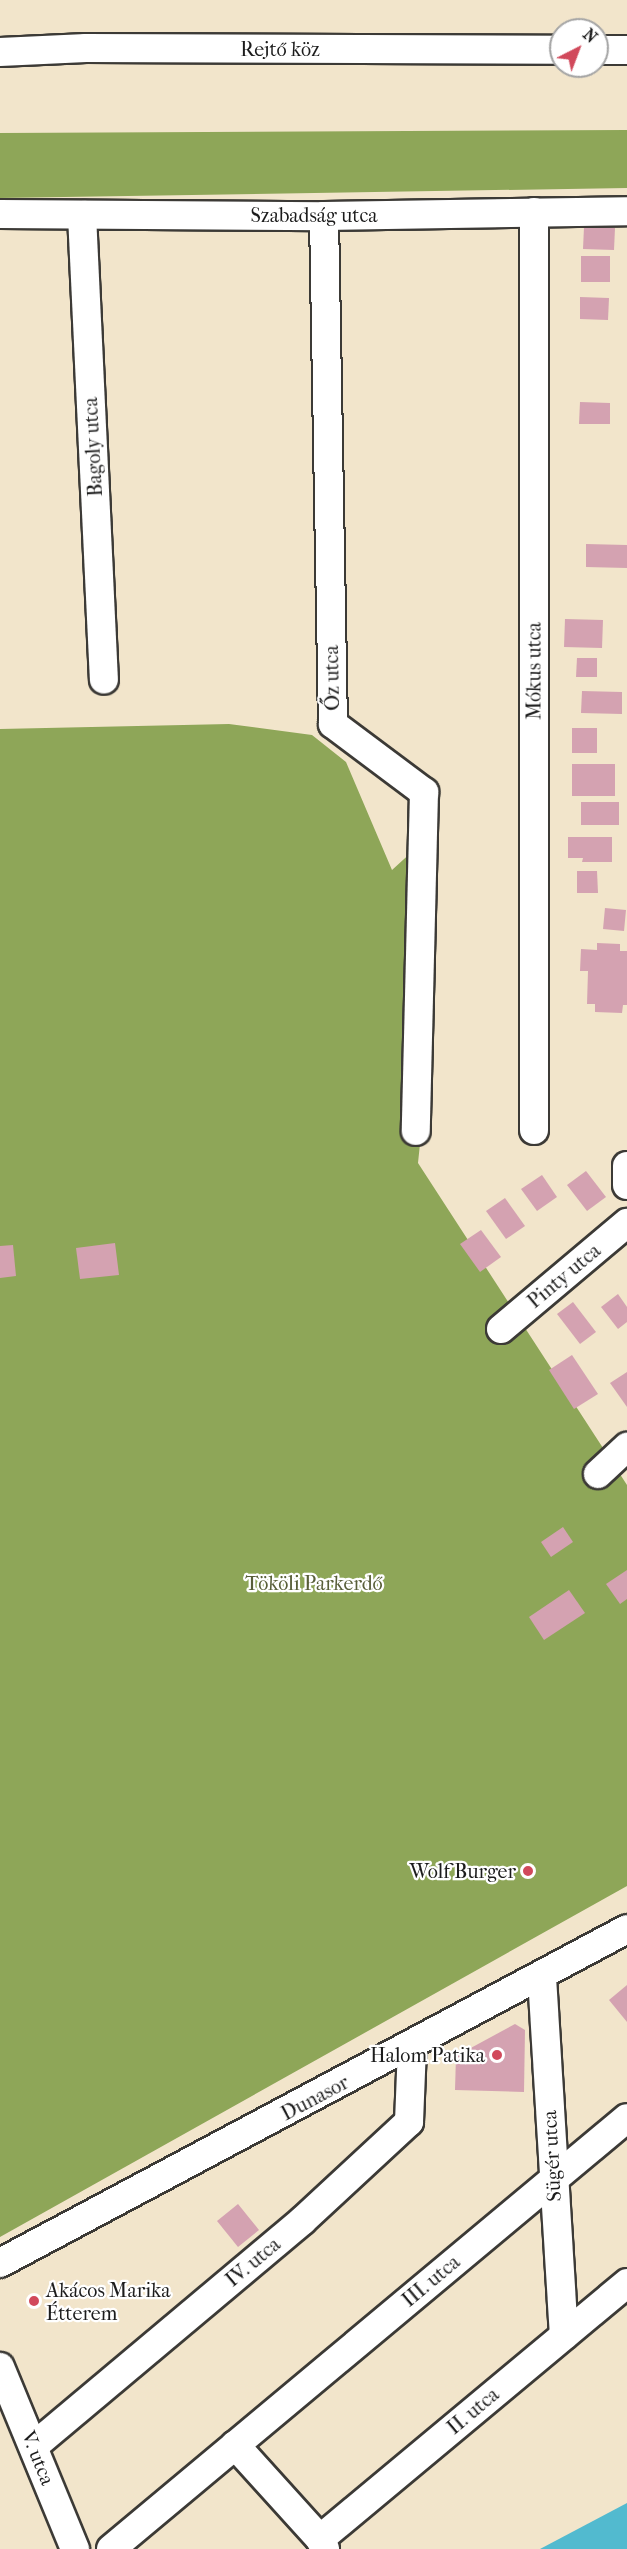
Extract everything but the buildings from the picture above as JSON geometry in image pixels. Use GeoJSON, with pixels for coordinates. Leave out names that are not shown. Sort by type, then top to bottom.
{"type":"FeatureCollection","features":[{"type":"Feature","properties":{"kind":"street","name":"Rejtő köz"},"geometry":{"type":"LineString","coordinates":[[0,52],[86,48],[549,50]]}},
{"type":"Feature","properties":{"kind":"street"},"geometry":{"type":"LineString","coordinates":[[609,50],[627,50]]}},
{"type":"Feature","properties":{"kind":"street","name":"Szabadság utca"},"geometry":{"type":"LineString","coordinates":[[0,214],[324,216],[627,211]]}},
{"type":"Feature","properties":{"kind":"street","name":"Mókus utca"},"geometry":{"type":"LineString","coordinates":[[534,212],[534,1130]]}},
{"type":"Feature","properties":{"kind":"street","name":"Bagoly utca"},"geometry":{"type":"LineString","coordinates":[[82,214],[104,679]]}},
{"type":"Feature","properties":{"kind":"street","name":"Őz utca"},"geometry":{"type":"LineString","coordinates":[[324,216],[333,724],[424,792],[416,1131]]}},
{"type":"Feature","properties":{"kind":"street"},"geometry":{"type":"LineString","coordinates":[[627,1166],[627,1185]]}},
{"type":"Feature","properties":{"kind":"street","name":"Pinty utca"},"geometry":{"type":"LineString","coordinates":[[501,1329],[627,1223]]}},
{"type":"Feature","properties":{"kind":"street"},"geometry":{"type":"LineString","coordinates":[[597,1474],[627,1447]]}},
{"type":"Feature","properties":{"kind":"street","name":"Dunasor"},"geometry":{"type":"LineString","coordinates":[[0,2263],[412,2047],[627,1929]]}},
{"type":"Feature","properties":{"kind":"street","name":"Sügér utca"},"geometry":{"type":"LineString","coordinates":[[542,1977],[564,2336]]}},
{"type":"Feature","properties":{"kind":"street","name":"IV. utca"},"geometry":{"type":"LineString","coordinates":[[34,2446],[302,2221],[409,2122],[412,2047]]}},
{"type":"Feature","properties":{"kind":"street","name":"III. utca"},"geometry":{"type":"LineString","coordinates":[[111,2549],[627,2118]]}},
{"type":"Feature","properties":{"kind":"street","name":"II. utca"},"geometry":{"type":"LineString","coordinates":[[322,2544],[627,2283]]}},
{"type":"Feature","properties":{"kind":"street","name":"V. utca"},"geometry":{"type":"LineString","coordinates":[[0,2367],[75,2549]]}},
{"type":"Feature","properties":{"kind":"street"},"geometry":{"type":"LineString","coordinates":[[235,2445],[322,2544]]}},
{"type":"Feature","properties":{"kind":"green space"},"geometry":{"type":"Polygon","coordinates":[[[627,130],[627,188],[0,198],[0,133],[627,130]]]}},
{"type":"Feature","properties":{"kind":"green space","name":"Tököli Parkerdő"},"geometry":{"type":"Polygon","coordinates":[[[229,724],[312,735],[346,762],[392,870],[426,839],[434,1011],[418,1163],[627,1485],[627,1886],[0,2237],[0,729],[229,724]]]}},
{"type":"Feature","properties":{"kind":"water"},"geometry":{"type":"Polygon","coordinates":[[[627,2503],[627,2549],[540,2549],[627,2503]]]}},
{"type":"Feature","properties":{"kind":"place","name":"Wolf Burger"},"geometry":{"type":"Point","coordinates":[528,1871]}},
{"type":"Feature","properties":{"kind":"place","name":"Halom Patika"},"geometry":{"type":"Point","coordinates":[497,2055]}},
{"type":"Feature","properties":{"kind":"place","name":"Akácos Marika Étterem"},"geometry":{"type":"Point","coordinates":[34,2301]}}]}
